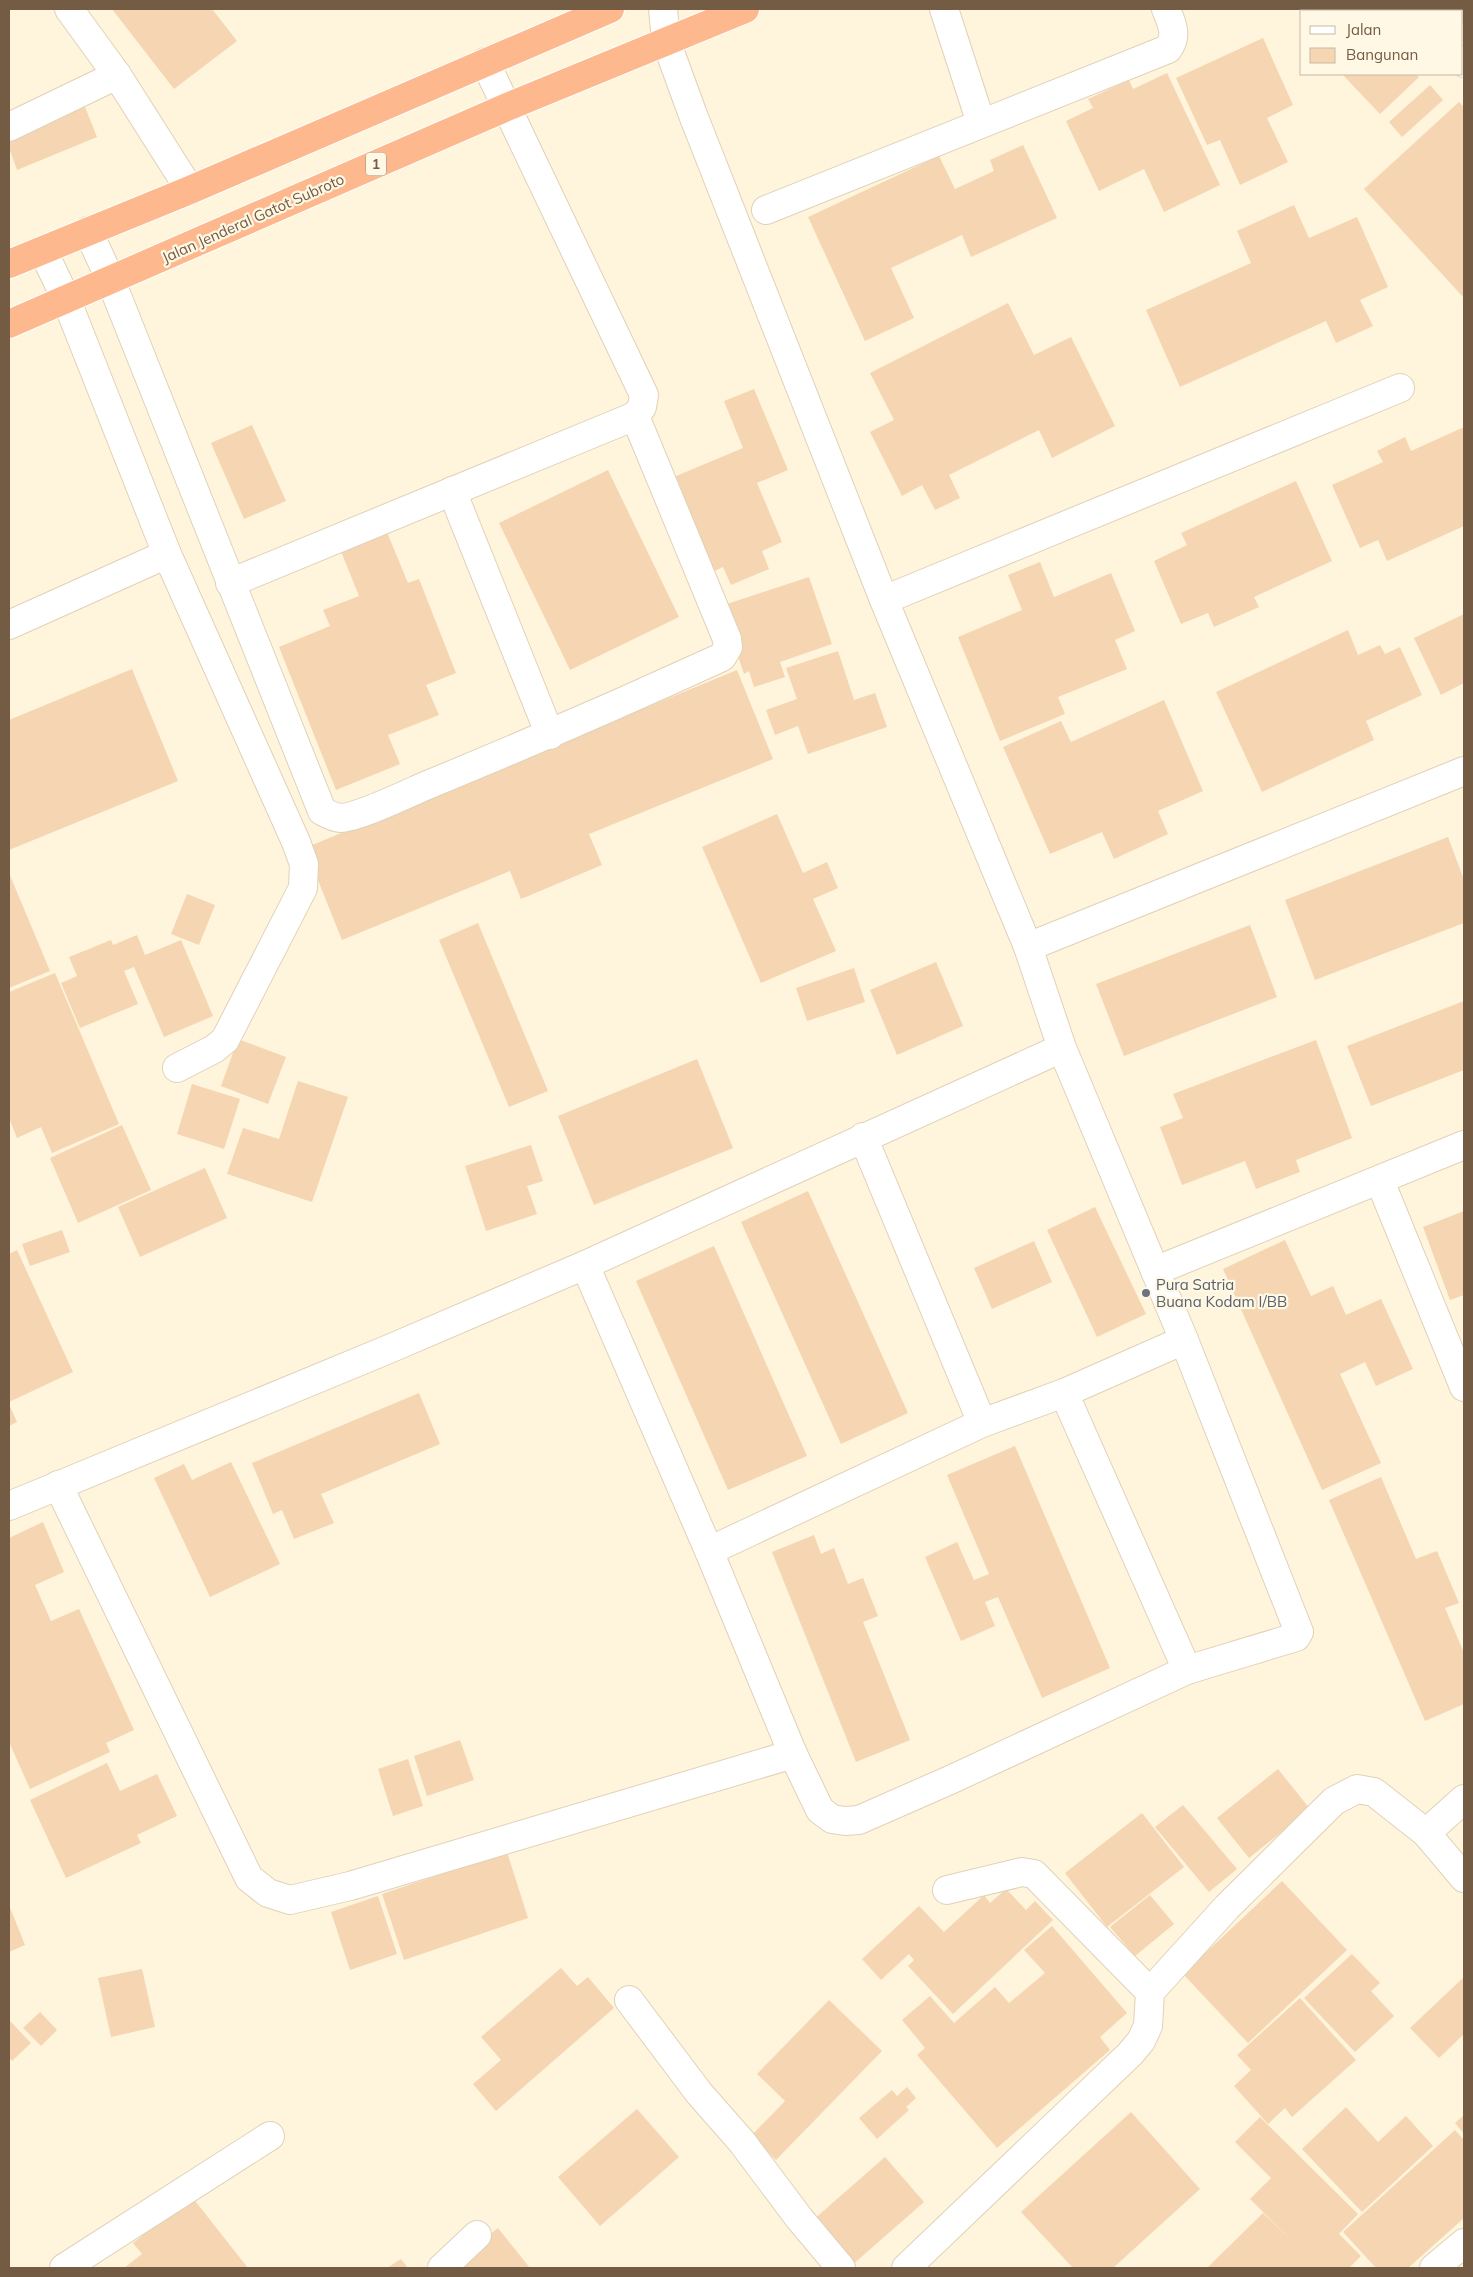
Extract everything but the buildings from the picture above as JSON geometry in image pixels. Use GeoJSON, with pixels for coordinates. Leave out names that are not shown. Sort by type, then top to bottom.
{"type":"FeatureCollection","features":[{"type":"Feature","properties":{"kind":"highway"},"geometry":{"type":"LineString","coordinates":[[9,264],[190,190],[610,9]]}},
{"type":"Feature","properties":{"kind":"highway","name":"Jalan Jenderal Gatot Subroto"},"geometry":{"type":"LineString","coordinates":[[9,324],[507,107],[745,9]]}},
{"type":"Feature","properties":{"kind":"street"},"geometry":{"type":"LineString","coordinates":[[69,9],[117,76],[190,190]]}},
{"type":"Feature","properties":{"kind":"street"},"geometry":{"type":"LineString","coordinates":[[585,1264],[710,1551],[792,1754],[820,1810],[832,1819],[845,1822],[859,1820],[1187,1670],[1296,1636],[1299,1632],[1184,1340],[1062,1048],[1028,947],[884,600],[666,41],[662,9]]}},
{"type":"Feature","properties":{"kind":"street"},"geometry":{"type":"LineString","coordinates":[[944,9],[981,123]]}},
{"type":"Feature","properties":{"kind":"street"},"geometry":{"type":"LineString","coordinates":[[766,210],[1168,49],[1172,43],[1175,31],[1166,9]]}},
{"type":"Feature","properties":{"kind":"street"},"geometry":{"type":"LineString","coordinates":[[230,583],[635,416],[642,407],[644,395],[486,62]]}},
{"type":"Feature","properties":{"kind":"street"},"geometry":{"type":"LineString","coordinates":[[9,127],[117,76]]}},
{"type":"Feature","properties":{"kind":"street"},"geometry":{"type":"LineString","coordinates":[[88,231],[111,281],[322,811],[331,816],[340,818],[351,816],[550,735],[722,657],[728,647],[726,639],[635,416]]}},
{"type":"Feature","properties":{"kind":"street"},"geometry":{"type":"LineString","coordinates":[[43,251],[66,299],[166,554],[296,842],[304,864],[303,888],[225,1040],[214,1049],[177,1068]]}},
{"type":"Feature","properties":{"kind":"street"},"geometry":{"type":"LineString","coordinates":[[884,600],[1400,388]]}},
{"type":"Feature","properties":{"kind":"street"},"geometry":{"type":"LineString","coordinates":[[452,491],[550,735]]}},
{"type":"Feature","properties":{"kind":"street"},"geometry":{"type":"LineString","coordinates":[[9,625],[166,554]]}},
{"type":"Feature","properties":{"kind":"street"},"geometry":{"type":"LineString","coordinates":[[1028,947],[1464,771]]}},
{"type":"Feature","properties":{"kind":"street"},"geometry":{"type":"LineString","coordinates":[[9,1506],[389,1349],[585,1264],[1062,1048]]}},
{"type":"Feature","properties":{"kind":"street"},"geometry":{"type":"LineString","coordinates":[[863,1137],[982,1423]]}},
{"type":"Feature","properties":{"kind":"street"},"geometry":{"type":"LineString","coordinates":[[1155,1271],[1380,1181],[1464,1145]]}},
{"type":"Feature","properties":{"kind":"street"},"geometry":{"type":"LineString","coordinates":[[1380,1181],[1464,1387]]}},
{"type":"Feature","properties":{"kind":"street"},"geometry":{"type":"LineString","coordinates":[[710,1551],[982,1423],[1064,1393],[1184,1340]]}},
{"type":"Feature","properties":{"kind":"street"},"geometry":{"type":"LineString","coordinates":[[1064,1393],[1187,1670]]}},
{"type":"Feature","properties":{"kind":"street"},"geometry":{"type":"LineString","coordinates":[[58,1485],[249,1878],[268,1893],[290,1900],[350,1886],[792,1754]]}},
{"type":"Feature","properties":{"kind":"street"},"geometry":{"type":"LineString","coordinates":[[906,2268],[1141,2042],[1148,2026],[1150,1992],[1227,1907],[1334,1801],[1356,1789],[1374,1792],[1426,1833],[1464,1878]]}},
{"type":"Feature","properties":{"kind":"street"},"geometry":{"type":"LineString","coordinates":[[1426,1833],[1464,1799]]}},
{"type":"Feature","properties":{"kind":"street"},"geometry":{"type":"LineString","coordinates":[[947,1890],[1022,1872],[1034,1874],[1150,1992]]}},
{"type":"Feature","properties":{"kind":"street"},"geometry":{"type":"LineString","coordinates":[[629,2000],[699,2093],[742,2142],[799,2218],[840,2268]]}},
{"type":"Feature","properties":{"kind":"street"},"geometry":{"type":"LineString","coordinates":[[64,2268],[270,2136]]}},
{"type":"Feature","properties":{"kind":"street"},"geometry":{"type":"LineString","coordinates":[[442,2268],[477,2235]]}},
{"type":"Feature","properties":{"kind":"street"},"geometry":{"type":"LineString","coordinates":[[1434,2268],[1464,2243]]}},
{"type":"Feature","properties":{"kind":"place","name":"Pura Satria Buana Kodam I/BB"},"geometry":{"type":"Point","coordinates":[1146,1293]}}]}
